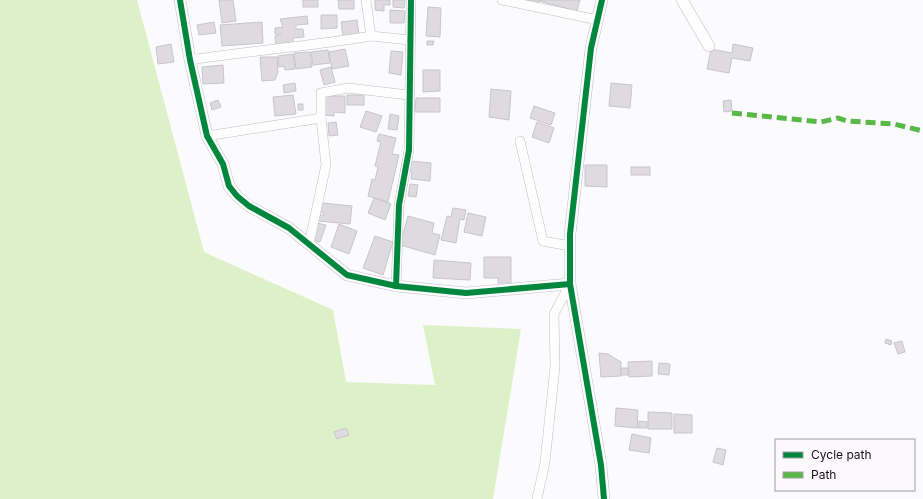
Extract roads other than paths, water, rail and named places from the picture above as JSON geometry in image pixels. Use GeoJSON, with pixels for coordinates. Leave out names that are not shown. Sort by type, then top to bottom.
{"type":"FeatureCollection","features":[{"type":"Feature","properties":{"kind":"street"},"geometry":{"type":"LineString","coordinates":[[180,0],[190,60],[207,136],[223,164],[229,186],[250,206],[289,228],[347,275],[396,286],[466,293],[570,284]]}},
{"type":"Feature","properties":{"kind":"street"},"geometry":{"type":"LineString","coordinates":[[366,0],[371,36]]}},
{"type":"Feature","properties":{"kind":"street"},"geometry":{"type":"LineString","coordinates":[[396,286],[400,205],[409,150],[411,0]]}},
{"type":"Feature","properties":{"kind":"street"},"geometry":{"type":"LineString","coordinates":[[502,0],[598,20]]}},
{"type":"Feature","properties":{"kind":"street"},"geometry":{"type":"LineString","coordinates":[[602,0],[591,48],[578,146],[570,246],[570,284],[601,465],[604,499]]}},
{"type":"Feature","properties":{"kind":"street"},"geometry":{"type":"LineString","coordinates":[[682,0],[709,46]]}},
{"type":"Feature","properties":{"kind":"street"},"geometry":{"type":"LineString","coordinates":[[190,60],[251,51],[313,46],[371,36],[410,40]]}},
{"type":"Feature","properties":{"kind":"street"},"geometry":{"type":"LineString","coordinates":[[309,244],[326,165],[321,118],[321,93],[348,88],[410,95]]}},
{"type":"Feature","properties":{"kind":"street"},"geometry":{"type":"LineString","coordinates":[[207,136],[321,118]]}},
{"type":"Feature","properties":{"kind":"street"},"geometry":{"type":"LineString","coordinates":[[520,141],[543,241],[570,246]]}},
{"type":"Feature","properties":{"kind":"street"},"geometry":{"type":"LineString","coordinates":[[537,499],[545,462],[555,367],[554,314],[570,284]]}}]}
